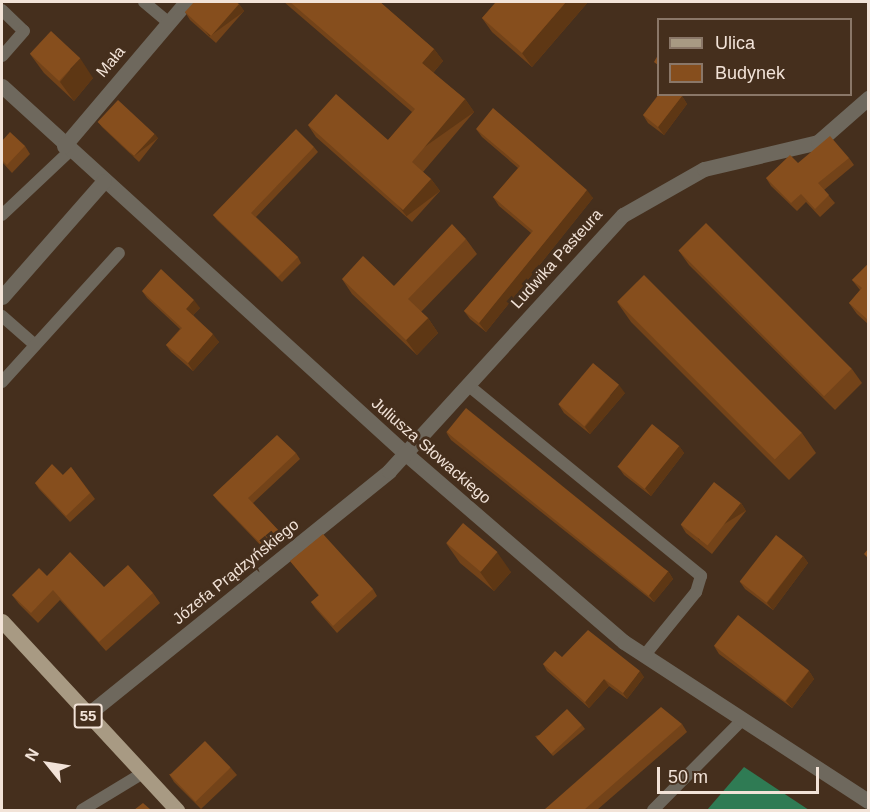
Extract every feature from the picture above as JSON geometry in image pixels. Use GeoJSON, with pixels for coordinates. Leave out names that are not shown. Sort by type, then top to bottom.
{"type":"FeatureCollection","features":[{"type":"Feature","properties":{"kind":"main road","name":"55"},"geometry":{"type":"LineString","coordinates":[[2,621],[177,810]]}},
{"type":"Feature","properties":{"kind":"street","name":"Mała"},"geometry":{"type":"LineString","coordinates":[[67,149],[186,2]]}},
{"type":"Feature","properties":{"kind":"street","name":"Juliusza Słowackiego"},"geometry":{"type":"LineString","coordinates":[[2,86],[67,149],[406,454],[644,656],[740,722],[868,801]]}},
{"type":"Feature","properties":{"kind":"street","name":"Ludwika Pasteura"},"geometry":{"type":"LineString","coordinates":[[406,454],[469,386],[594,243],[633,207],[704,169],[818,142],[868,98]]}},
{"type":"Feature","properties":{"kind":"street"},"geometry":{"type":"LineString","coordinates":[[2,297],[104,182]]}},
{"type":"Feature","properties":{"kind":"street","name":"Józefa Prądzyńskiego"},"geometry":{"type":"LineString","coordinates":[[87,715],[406,454]]}},
{"type":"Feature","properties":{"kind":"lane"},"geometry":{"type":"LineString","coordinates":[[144,2],[168,22]]}},
{"type":"Feature","properties":{"kind":"lane"},"geometry":{"type":"LineString","coordinates":[[2,9],[24,31],[2,56]]}},
{"type":"Feature","properties":{"kind":"lane"},"geometry":{"type":"LineString","coordinates":[[2,215],[67,149]]}},
{"type":"Feature","properties":{"kind":"lane"},"geometry":{"type":"LineString","coordinates":[[2,382],[119,253]]}},
{"type":"Feature","properties":{"kind":"lane"},"geometry":{"type":"LineString","coordinates":[[2,316],[35,345]]}},
{"type":"Feature","properties":{"kind":"lane"},"geometry":{"type":"LineString","coordinates":[[469,386],[701,576],[696,592],[644,656]]}},
{"type":"Feature","properties":{"kind":"lane"},"geometry":{"type":"LineString","coordinates":[[653,810],[740,722]]}},
{"type":"Feature","properties":{"kind":"lane"},"geometry":{"type":"LineString","coordinates":[[82,810],[143,773]]}},
{"type":"Feature","properties":{"kind":"green space"},"geometry":{"type":"Polygon","coordinates":[[[744,767],[809,810],[707,810],[744,767]]]}},
{"type":"Feature","properties":{"kind":"building"},"geometry":{"type":"Polygon","coordinates":[[[194,2],[236,2],[239,4],[211,36],[185,12],[194,2]]]}},
{"type":"Feature","properties":{"kind":"building"},"geometry":{"type":"Polygon","coordinates":[[[290,2],[380,2],[434,49],[422,63],[465,99],[412,162],[431,179],[403,210],[308,125],[336,94],[388,140],[415,109],[290,2]]]}},
{"type":"Feature","properties":{"kind":"building"},"geometry":{"type":"Polygon","coordinates":[[[496,2],[566,2],[522,53],[482,18],[496,2]]]}},
{"type":"Feature","properties":{"kind":"building"},"geometry":{"type":"Polygon","coordinates":[[[51,31],[80,58],[59,81],[30,54],[51,31]]]}},
{"type":"Feature","properties":{"kind":"building"},"geometry":{"type":"Polygon","coordinates":[[[657,96],[682,96],[658,127],[643,115],[657,96]]]}},
{"type":"Feature","properties":{"kind":"building"},"geometry":{"type":"Polygon","coordinates":[[[118,100],[155,134],[134,156],[98,122],[118,100]]]}},
{"type":"Feature","properties":{"kind":"building"},"geometry":{"type":"Polygon","coordinates":[[[493,108],[587,190],[479,323],[464,311],[533,231],[493,197],[520,166],[476,129],[493,108]]]}},
{"type":"Feature","properties":{"kind":"building"},"geometry":{"type":"Polygon","coordinates":[[[296,129],[314,147],[251,213],[298,257],[278,277],[213,215],[296,129]]]}},
{"type":"Feature","properties":{"kind":"building"},"geometry":{"type":"Polygon","coordinates":[[[10,132],[25,146],[7,165],[2,160],[2,141],[10,132]]]}},
{"type":"Feature","properties":{"kind":"building"},"geometry":{"type":"Polygon","coordinates":[[[830,136],[849,158],[818,183],[829,195],[815,209],[801,194],[791,203],[766,178],[790,155],[798,163],[830,136]]]}},
{"type":"Feature","properties":{"kind":"building"},"geometry":{"type":"Polygon","coordinates":[[[706,223],[852,369],[824,396],[678,251],[706,223]]]}},
{"type":"Feature","properties":{"kind":"building"},"geometry":{"type":"Polygon","coordinates":[[[452,224],[466,239],[408,299],[428,318],[406,340],[342,279],[363,256],[394,286],[452,224]]]}},
{"type":"Feature","properties":{"kind":"building"},"geometry":{"type":"Polygon","coordinates":[[[868,264],[868,320],[849,303],[862,288],[852,280],[868,264]]]}},
{"type":"Feature","properties":{"kind":"building"},"geometry":{"type":"Polygon","coordinates":[[[161,269],[194,300],[186,309],[213,334],[188,363],[166,345],[182,328],[142,291],[161,269]]]}},
{"type":"Feature","properties":{"kind":"building"},"geometry":{"type":"Polygon","coordinates":[[[644,275],[802,433],[775,460],[617,302],[644,275]]]}},
{"type":"Feature","properties":{"kind":"building"},"geometry":{"type":"Polygon","coordinates":[[[593,363],[619,385],[584,426],[558,404],[593,363]]]}},
{"type":"Feature","properties":{"kind":"building"},"geometry":{"type":"Polygon","coordinates":[[[466,408],[668,572],[649,596],[446,432],[466,408]]]}},
{"type":"Feature","properties":{"kind":"building"},"geometry":{"type":"Polygon","coordinates":[[[652,424],[679,446],[645,489],[617,467],[652,424]]]}},
{"type":"Feature","properties":{"kind":"building"},"geometry":{"type":"Polygon","coordinates":[[[277,435],[296,453],[248,498],[279,531],[262,545],[213,495],[277,435]]]}},
{"type":"Feature","properties":{"kind":"building"},"geometry":{"type":"Polygon","coordinates":[[[52,464],[63,475],[71,467],[90,493],[66,516],[35,483],[52,464]]]}},
{"type":"Feature","properties":{"kind":"building"},"geometry":{"type":"Polygon","coordinates":[[[714,482],[741,503],[708,545],[681,525],[714,482]]]}},
{"type":"Feature","properties":{"kind":"building"},"geometry":{"type":"Polygon","coordinates":[[[463,523],[497,552],[481,572],[446,543],[463,523]]]}},
{"type":"Feature","properties":{"kind":"building"},"geometry":{"type":"Polygon","coordinates":[[[323,534],[373,589],[333,626],[311,602],[319,595],[290,561],[323,534]]]}},
{"type":"Feature","properties":{"kind":"building"},"geometry":{"type":"Polygon","coordinates":[[[776,535],[803,556],[766,602],[740,581],[776,535]]]}},
{"type":"Feature","properties":{"kind":"building"},"geometry":{"type":"Polygon","coordinates":[[[70,552],[104,587],[128,565],[153,593],[99,642],[53,590],[31,613],[12,595],[39,568],[47,576],[70,552]]]}},
{"type":"Feature","properties":{"kind":"building"},"geometry":{"type":"Polygon","coordinates":[[[738,615],[809,670],[785,701],[714,646],[738,615]]]}},
{"type":"Feature","properties":{"kind":"building"},"geometry":{"type":"Polygon","coordinates":[[[588,630],[640,671],[623,693],[604,679],[585,702],[543,664],[555,651],[562,657],[588,630]]]}},
{"type":"Feature","properties":{"kind":"building"},"geometry":{"type":"Polygon","coordinates":[[[661,707],[682,724],[584,810],[544,810],[661,707]]]}},
{"type":"Feature","properties":{"kind":"building"},"geometry":{"type":"Polygon","coordinates":[[[567,709],[582,725],[551,754],[536,738],[567,709]]]}},
{"type":"Feature","properties":{"kind":"building"},"geometry":{"type":"Polygon","coordinates":[[[205,741],[231,768],[195,802],[170,775],[205,741]]]}},
{"type":"Feature","properties":{"kind":"building"},"geometry":{"type":"Polygon","coordinates":[[[143,803],[151,810],[134,810],[143,803]]]}}]}
